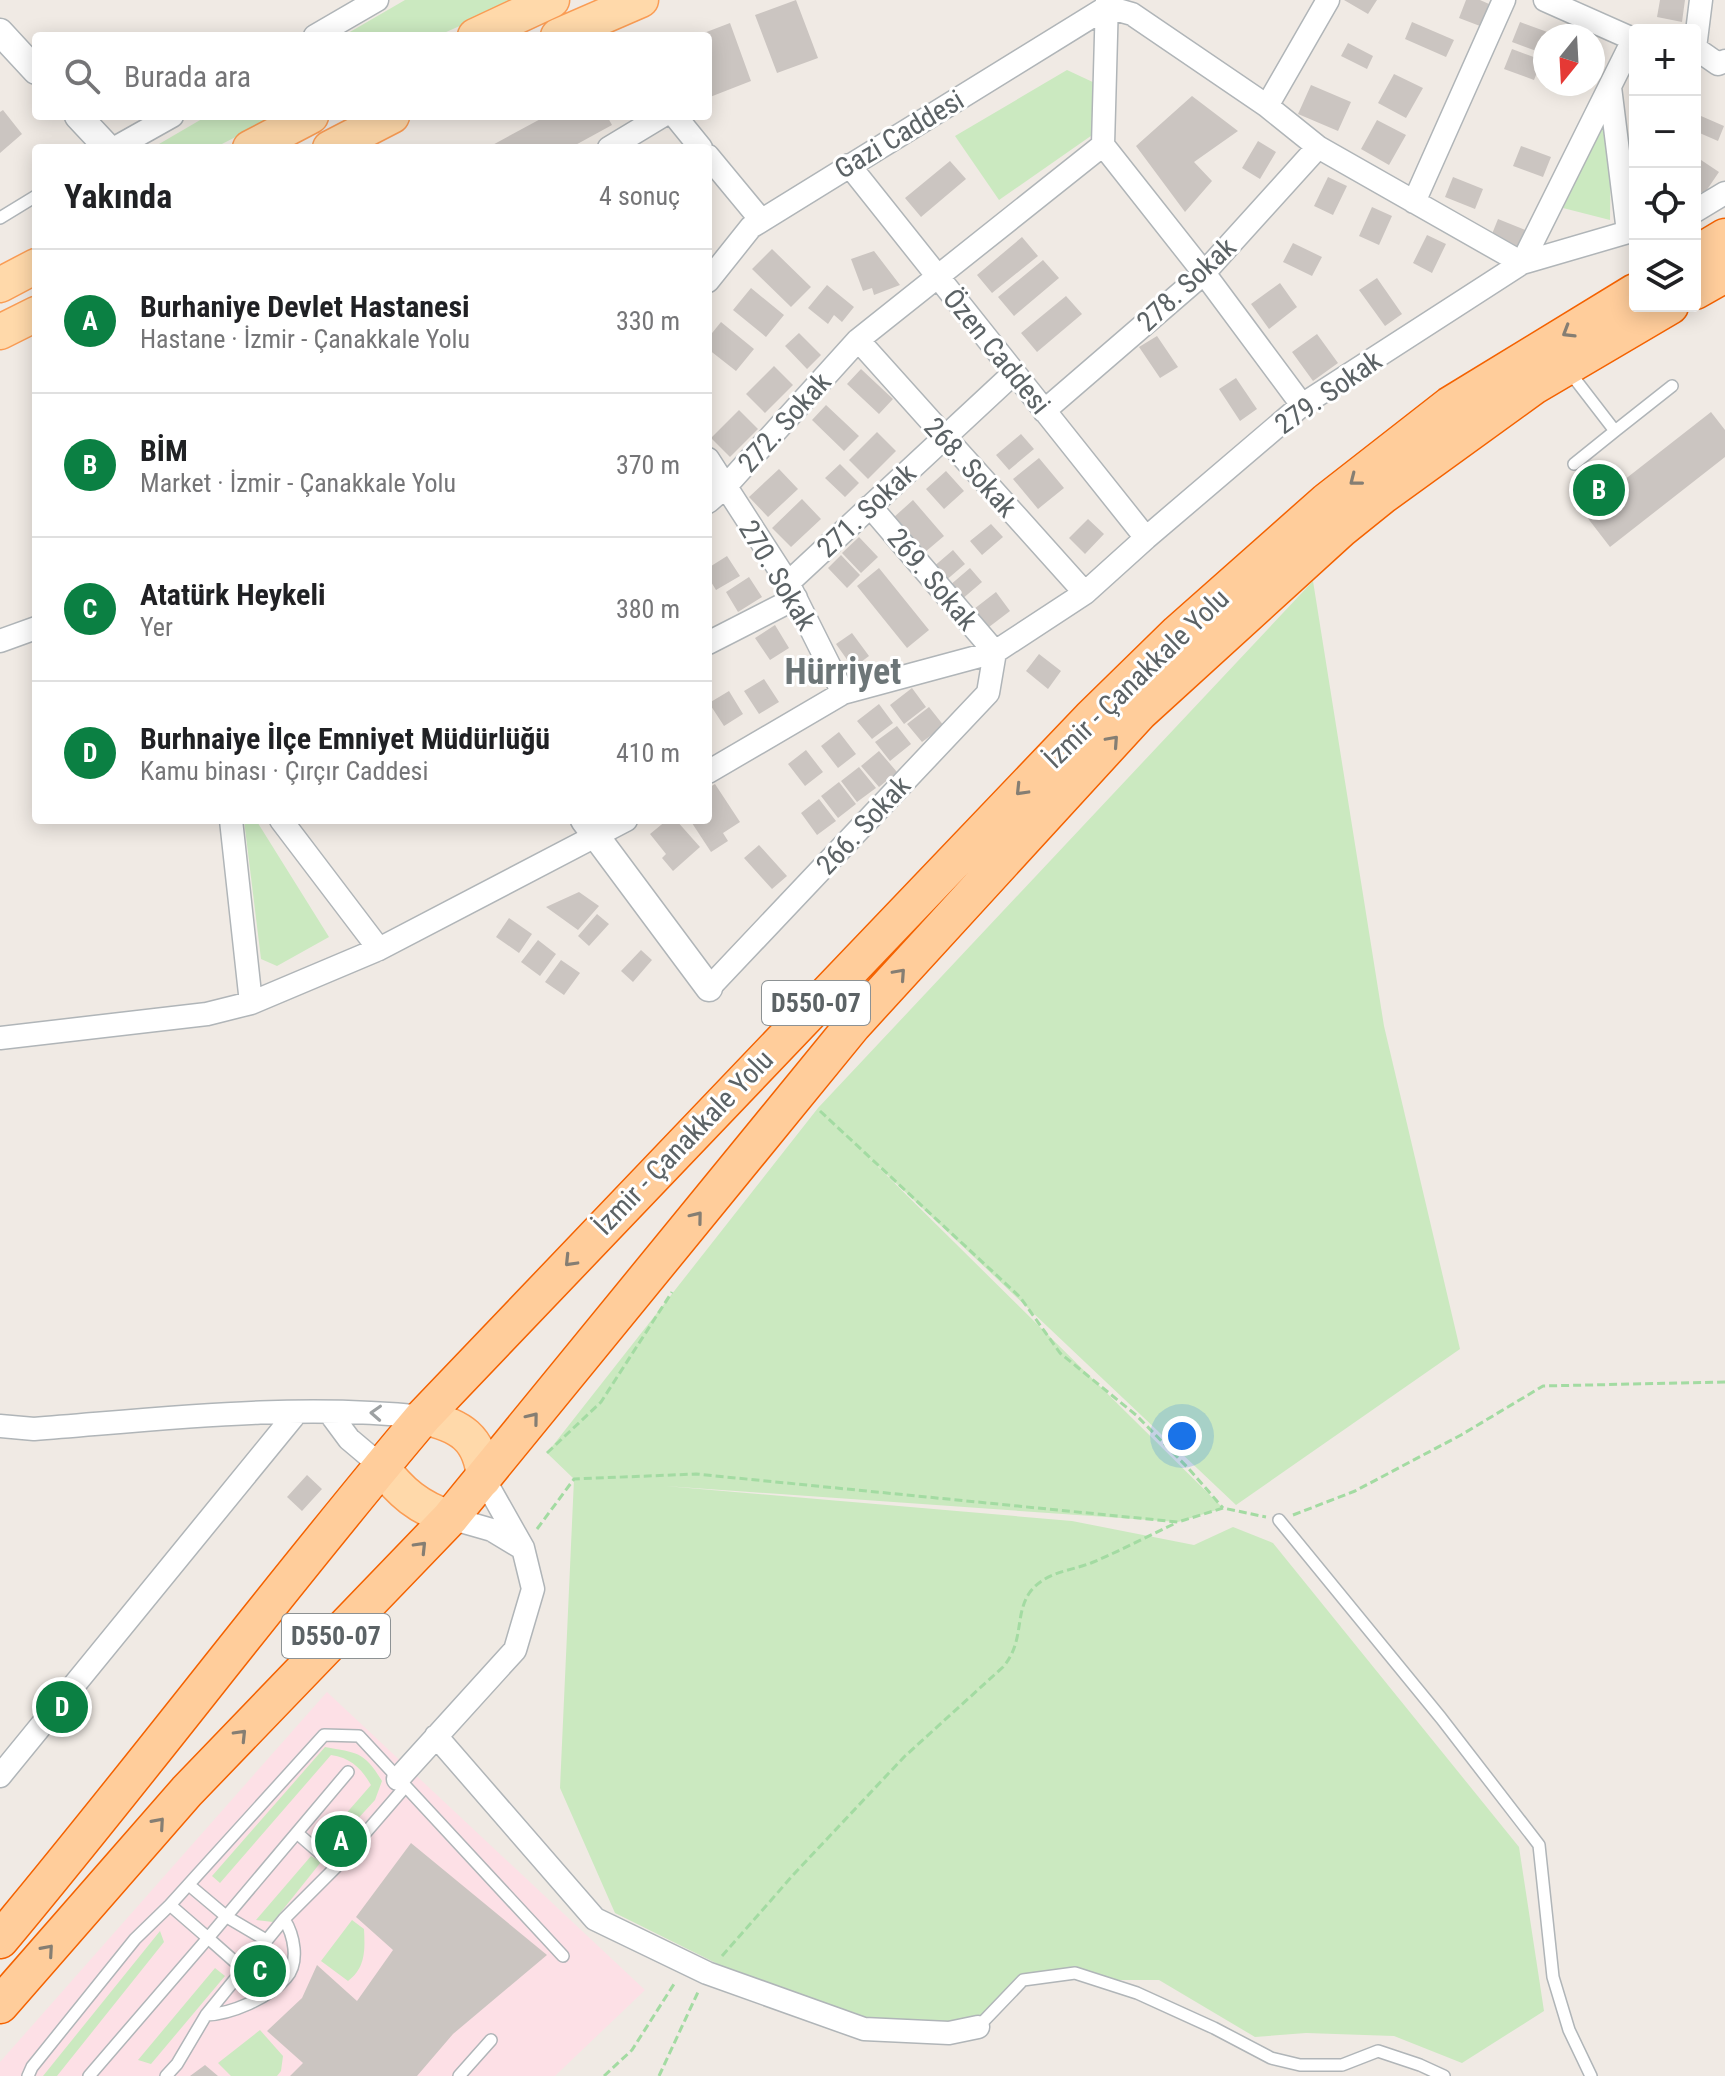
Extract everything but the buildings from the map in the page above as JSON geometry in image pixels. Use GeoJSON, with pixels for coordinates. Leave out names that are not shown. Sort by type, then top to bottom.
{"type":"FeatureCollection","features":[{"type":"Feature","properties":{"kind":"highway"},"geometry":{"type":"LineString","coordinates":[[1701,251],[1725,237]]}},
{"type":"Feature","properties":{"kind":"highway"},"geometry":{"type":"LineString","coordinates":[[1701,288],[1725,274]]}},
{"type":"Feature","properties":{"kind":"highway","name":"İzmir - Çanakkale Yolu"},"geometry":{"type":"LineString","coordinates":[[0,1940],[356,1494],[423,1417],[1091,718],[1178,633],[1327,501],[1450,405],[1629,296]]}},
{"type":"Feature","properties":{"kind":"highway","name":"İzmir - Çanakkale Yolu"},"geometry":{"type":"LineString","coordinates":[[0,2005],[187,1791],[450,1518],[853,1025],[1139,713],[1341,529],[1382,496],[1534,386],[1660,312]]}},
{"type":"Feature","properties":{"kind":"main road"},"geometry":{"type":"LineString","coordinates":[[484,32],[552,0]]}},
{"type":"Feature","properties":{"kind":"main road"},"geometry":{"type":"LineString","coordinates":[[595,29],[641,0]]}},
{"type":"Feature","properties":{"kind":"main road"},"geometry":{"type":"LineString","coordinates":[[258,144],[303,120]]}},
{"type":"Feature","properties":{"kind":"main road"},"geometry":{"type":"LineString","coordinates":[[338,144],[384,120]]}},
{"type":"Feature","properties":{"kind":"main road"},"geometry":{"type":"LineString","coordinates":[[0,285],[32,268]]}},
{"type":"Feature","properties":{"kind":"main road"},"geometry":{"type":"LineString","coordinates":[[0,332],[32,316]]}},
{"type":"Feature","properties":{"kind":"main road"},"geometry":{"type":"LineString","coordinates":[[423,1417],[447,1424],[468,1436],[481,1457],[484,1479]]}},
{"type":"Feature","properties":{"kind":"main road"},"geometry":{"type":"LineString","coordinates":[[381,1466],[407,1498],[450,1518]]}},
{"type":"Feature","properties":{"kind":"street"},"geometry":{"type":"LineString","coordinates":[[322,32],[377,0]]}},
{"type":"Feature","properties":{"kind":"street"},"geometry":{"type":"LineString","coordinates":[[1267,106],[1328,0]]}},
{"type":"Feature","properties":{"kind":"street"},"geometry":{"type":"LineString","coordinates":[[1414,202],[1504,0]]}},
{"type":"Feature","properties":{"kind":"street"},"geometry":{"type":"LineString","coordinates":[[1545,0],[1591,11],[1629,37]]}},
{"type":"Feature","properties":{"kind":"street"},"geometry":{"type":"LineString","coordinates":[[1698,24],[1701,0]]}},
{"type":"Feature","properties":{"kind":"street"},"geometry":{"type":"LineString","coordinates":[[1302,405],[1204,273],[1103,145],[1107,4],[1132,14],[1267,106],[1318,147],[1522,263],[1629,232]]}},
{"type":"Feature","properties":{"kind":"street","name":"Gazi Caddesi"},"geometry":{"type":"LineString","coordinates":[[712,276],[751,227],[761,220],[1107,4]]}},
{"type":"Feature","properties":{"kind":"street"},"geometry":{"type":"LineString","coordinates":[[0,32],[32,67]]}},
{"type":"Feature","properties":{"kind":"street"},"geometry":{"type":"LineString","coordinates":[[1522,263],[1629,50]]}},
{"type":"Feature","properties":{"kind":"street"},"geometry":{"type":"LineString","coordinates":[[1701,52],[1723,66]]}},
{"type":"Feature","properties":{"kind":"street"},"geometry":{"type":"LineString","coordinates":[[1610,87],[1629,211]]}},
{"type":"Feature","properties":{"kind":"street"},"geometry":{"type":"LineString","coordinates":[[82,120],[104,144]]}},
{"type":"Feature","properties":{"kind":"street"},"geometry":{"type":"LineString","coordinates":[[122,144],[165,120]]}},
{"type":"Feature","properties":{"kind":"street"},"geometry":{"type":"LineString","coordinates":[[616,144],[655,120]]}},
{"type":"Feature","properties":{"kind":"street"},"geometry":{"type":"LineString","coordinates":[[678,120],[698,144]]}},
{"type":"Feature","properties":{"kind":"street","name":"272. Sokak"},"geometry":{"type":"LineString","coordinates":[[716,494],[858,340],[1103,145]]}},
{"type":"Feature","properties":{"kind":"street","name":"278. Sokak"},"geometry":{"type":"LineString","coordinates":[[1044,411],[1204,273],[1318,147]]}},
{"type":"Feature","properties":{"kind":"street"},"geometry":{"type":"LineString","coordinates":[[712,161],[761,220]]}},
{"type":"Feature","properties":{"kind":"street","name":"Özen Caddesi"},"geometry":{"type":"LineString","coordinates":[[849,165],[1146,538]]}},
{"type":"Feature","properties":{"kind":"street"},"geometry":{"type":"LineString","coordinates":[[1701,207],[1725,193]]}},
{"type":"Feature","properties":{"kind":"street","name":"279. Sokak"},"geometry":{"type":"LineString","coordinates":[[712,770],[843,693],[995,652],[1085,593],[1302,405],[1522,263]]}},
{"type":"Feature","properties":{"kind":"street","name":"268. Sokak"},"geometry":{"type":"LineString","coordinates":[[858,340],[1085,593]]}},
{"type":"Feature","properties":{"kind":"street","name":"271. Sokak"},"geometry":{"type":"LineString","coordinates":[[712,641],[792,591],[870,506],[1014,373]]}},
{"type":"Feature","properties":{"kind":"street","name":"270. Sokak"},"geometry":{"type":"LineString","coordinates":[[716,494],[792,591],[843,693]]}},
{"type":"Feature","properties":{"kind":"street","name":"269. Sokak"},"geometry":{"type":"LineString","coordinates":[[870,506],[995,652]]}},
{"type":"Feature","properties":{"kind":"street"},"geometry":{"type":"LineString","coordinates":[[0,641],[32,629]]}},
{"type":"Feature","properties":{"kind":"street","name":"266. Sokak"},"geometry":{"type":"LineString","coordinates":[[709,988],[988,693],[995,652]]}},
{"type":"Feature","properties":{"kind":"street"},"geometry":{"type":"LineString","coordinates":[[231,824],[251,1003]]}},
{"type":"Feature","properties":{"kind":"street"},"geometry":{"type":"LineString","coordinates":[[284,824],[379,949]]}},
{"type":"Feature","properties":{"kind":"street"},"geometry":{"type":"LineString","coordinates":[[0,1038],[207,1014],[251,1003],[379,949],[591,828],[709,988]]}},
{"type":"Feature","properties":{"kind":"street"},"geometry":{"type":"LineString","coordinates":[[0,1426],[34,1429],[297,1412],[376,1412],[423,1417]]}},
{"type":"Feature","properties":{"kind":"street"},"geometry":{"type":"LineString","coordinates":[[2,1771],[297,1412]]}},
{"type":"Feature","properties":{"kind":"street"},"geometry":{"type":"LineString","coordinates":[[329,1412],[349,1439],[381,1466]]}},
{"type":"Feature","properties":{"kind":"street"},"geometry":{"type":"LineString","coordinates":[[402,1783],[436,1736],[515,1650],[533,1589],[523,1548],[484,1479]]}},
{"type":"Feature","properties":{"kind":"street"},"geometry":{"type":"LineString","coordinates":[[450,1518],[492,1530],[523,1548]]}},
{"type":"Feature","properties":{"kind":"street"},"geometry":{"type":"LineString","coordinates":[[436,1736],[595,1919],[697,1968],[864,2029],[949,2033],[978,2027]]}},
{"type":"Feature","properties":{"kind":"lane"},"geometry":{"type":"LineString","coordinates":[[0,218],[32,198]]}},
{"type":"Feature","properties":{"kind":"lane"},"geometry":{"type":"LineString","coordinates":[[1566,366],[1615,431]]}},
{"type":"Feature","properties":{"kind":"lane"},"geometry":{"type":"LineString","coordinates":[[1574,464],[1672,386]]}},
{"type":"Feature","properties":{"kind":"lane"},"geometry":{"type":"LineString","coordinates":[[1279,1520],[1441,1718],[1539,1845],[1553,1977],[1569,2030],[1591,2076]]}},
{"type":"Feature","properties":{"kind":"lane"},"geometry":{"type":"LineString","coordinates":[[28,2076],[135,1939],[189,1885],[324,1735],[359,1736],[563,1956]]}},
{"type":"Feature","properties":{"kind":"lane"},"geometry":{"type":"LineString","coordinates":[[89,2076],[348,1772]]}},
{"type":"Feature","properties":{"kind":"lane"},"geometry":{"type":"LineString","coordinates":[[166,2076],[177,2064],[206,2015],[266,1940],[336,1867],[402,1783]]}},
{"type":"Feature","properties":{"kind":"lane"},"geometry":{"type":"LineString","coordinates":[[297,1833],[336,1867]]}},
{"type":"Feature","properties":{"kind":"lane"},"geometry":{"type":"LineString","coordinates":[[189,1885],[227,1917],[266,1940]]}},
{"type":"Feature","properties":{"kind":"lane"},"geometry":{"type":"LineString","coordinates":[[170,1905],[243,1969]]}},
{"type":"Feature","properties":{"kind":"lane"},"geometry":{"type":"LineString","coordinates":[[206,2015],[222,2014],[255,2001],[287,1978],[295,1956],[292,1930],[284,1919]]}},
{"type":"Feature","properties":{"kind":"lane"},"geometry":{"type":"LineString","coordinates":[[978,2027],[1023,1980],[1075,1973],[1137,1993],[1271,2058],[1300,2065],[1342,2065],[1378,2051],[1444,2076]]}},
{"type":"Feature","properties":{"kind":"lane"},"geometry":{"type":"LineString","coordinates":[[459,2076],[491,2040]]}},
{"type":"Feature","properties":{"kind":"path"},"geometry":{"type":"LineString","coordinates":[[818,1108],[1020,1297],[1060,1353],[1136,1415],[1223,1508]]}},
{"type":"Feature","properties":{"kind":"path"},"geometry":{"type":"LineString","coordinates":[[547,1453],[601,1402],[679,1282]]}},
{"type":"Feature","properties":{"kind":"path"},"geometry":{"type":"LineString","coordinates":[[604,2076],[632,2050],[697,1968],[794,1874],[904,1757],[1008,1662],[1019,1639],[1023,1606],[1038,1583],[1090,1563],[1178,1522],[1223,1508],[1279,1520],[1355,1491],[1461,1435],[1543,1386],[1725,1382]]}},
{"type":"Feature","properties":{"kind":"path"},"geometry":{"type":"LineString","coordinates":[[523,1548],[574,1479],[696,1474],[1178,1522]]}},
{"type":"Feature","properties":{"kind":"path"},"geometry":{"type":"LineString","coordinates":[[659,2076],[697,1968]]}},
{"type":"Feature","properties":{"kind":"shaded area"},"geometry":{"type":"Polygon","coordinates":[[[327,1692],[645,1990],[555,2076],[0,2076],[0,2062],[327,1692]]]}},
{"type":"Feature","properties":{"kind":"green space"},"geometry":{"type":"Polygon","coordinates":[[[405,0],[519,0],[446,32],[350,32],[405,0]]]}},
{"type":"Feature","properties":{"kind":"green space"},"geometry":{"type":"Polygon","coordinates":[[[1067,70],[1097,84],[1098,131],[999,200],[955,136],[1067,70]]]}},
{"type":"Feature","properties":{"kind":"green space"},"geometry":{"type":"Polygon","coordinates":[[[200,120],[269,120],[222,144],[159,144],[200,120]]]}},
{"type":"Feature","properties":{"kind":"green space"},"geometry":{"type":"Polygon","coordinates":[[[1602,127],[1611,128],[1610,220],[1563,208],[1602,127]]]}},
{"type":"Feature","properties":{"kind":"green space"},"geometry":{"type":"Polygon","coordinates":[[[1313,581],[1384,1026],[1460,1349],[1236,1505],[862,1151],[1223,1508],[1178,1522],[665,1486],[1072,1521],[1194,1545],[1233,1527],[1273,1543],[1519,1847],[1544,2011],[1462,2063],[1394,2036],[1306,2033],[1255,2037],[1159,1980],[1023,1980],[978,2027],[864,2029],[748,1979],[615,1913],[560,1788],[574,1479],[547,1453],[818,1108],[1313,581]]]}},
{"type":"Feature","properties":{"kind":"green space"},"geometry":{"type":"Polygon","coordinates":[[[244,824],[258,824],[329,937],[277,966],[261,959],[244,824]]]}},
{"type":"Feature","properties":{"kind":"green space"},"geometry":{"type":"Polygon","coordinates":[[[325,1747],[352,1752],[370,1764],[382,1781],[375,1800],[331,1848],[323,1840],[371,1785],[355,1765],[331,1755],[220,1883],[212,1876],[325,1747]]]}},
{"type":"Feature","properties":{"kind":"green space"},"geometry":{"type":"Polygon","coordinates":[[[311,1856],[321,1862],[273,1922],[256,1920],[311,1856]]]}},
{"type":"Feature","properties":{"kind":"green space"},"geometry":{"type":"Polygon","coordinates":[[[352,1920],[364,1929],[364,1951],[358,1970],[348,1981],[321,1961],[352,1920]]]}},
{"type":"Feature","properties":{"kind":"green space"},"geometry":{"type":"Polygon","coordinates":[[[160,1931],[164,1942],[57,2076],[43,2076],[160,1931]]]}},
{"type":"Feature","properties":{"kind":"green space"},"geometry":{"type":"Polygon","coordinates":[[[270,1951],[276,1955],[266,1980],[257,1988],[243,1988],[241,1983],[270,1951]]]}},
{"type":"Feature","properties":{"kind":"green space"},"geometry":{"type":"Polygon","coordinates":[[[215,1968],[225,1976],[151,2064],[138,2060],[215,1968]]]}},
{"type":"Feature","properties":{"kind":"green space"},"geometry":{"type":"Polygon","coordinates":[[[260,2030],[283,2056],[281,2071],[277,2076],[231,2076],[218,2063],[260,2030]]]}},
{"type":"Feature","properties":{"kind":"place","name":"BİM"},"geometry":{"type":"Point","coordinates":[1599,490]}},
{"type":"Feature","properties":{"kind":"place","name":"Burhnaiye İlçe Emniyet Müdürlüğü"},"geometry":{"type":"Point","coordinates":[62,1707]}},
{"type":"Feature","properties":{"kind":"place","name":"Burhaniye Devlet Hastanesi"},"geometry":{"type":"Point","coordinates":[341,1841]}},
{"type":"Feature","properties":{"kind":"place","name":"Atatürk Heykeli"},"geometry":{"type":"Point","coordinates":[260,1971]}},
{"type":"Feature","properties":{"kind":"district","name":"Hürriyet"},"geometry":{"type":"Point","coordinates":[843,671]}}]}
